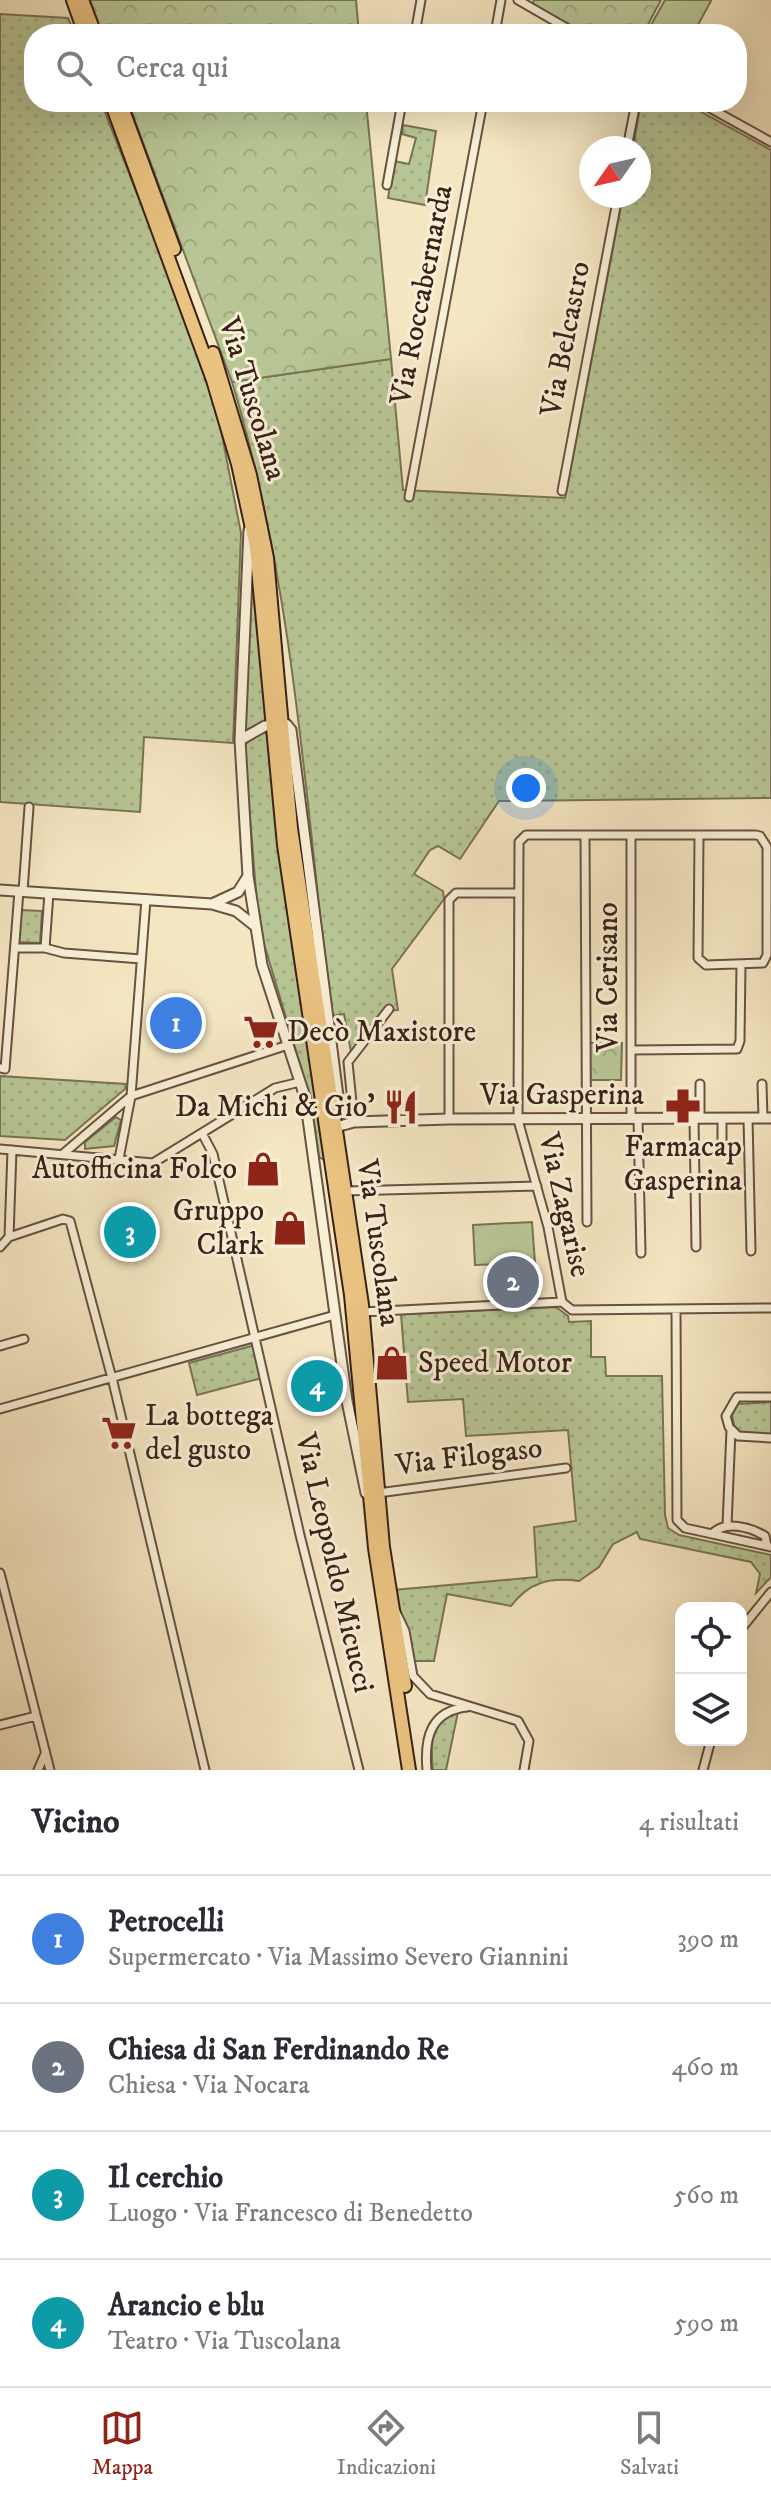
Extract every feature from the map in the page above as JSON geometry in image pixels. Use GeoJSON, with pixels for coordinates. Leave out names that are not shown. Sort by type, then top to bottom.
{"type":"FeatureCollection","features":[{"type":"Feature","properties":{"kind":"main road"},"geometry":{"type":"LineString","coordinates":[[73,0],[81,24]]}},
{"type":"Feature","properties":{"kind":"main road"},"geometry":{"type":"LineString","coordinates":[[82,0],[91,24]]}},
{"type":"Feature","properties":{"kind":"main road","name":"Via Tuscolana"},"geometry":{"type":"LineString","coordinates":[[115,112],[208,364],[248,506],[259,569],[276,724],[289,882],[336,1164],[373,1497],[409,1770]]}},
{"type":"Feature","properties":{"kind":"main road","name":"Via Tuscolana"},"geometry":{"type":"LineString","coordinates":[[124,112],[217,365],[250,475],[268,567],[276,724],[336,1127],[336,1164],[345,1191],[362,1312],[364,1395]]}},
{"type":"Feature","properties":{"kind":"main road","name":"Via Tuscolana"},"geometry":{"type":"LineString","coordinates":[[373,1497],[417,1770]]}},
{"type":"Feature","properties":{"kind":"street"},"geometry":{"type":"LineString","coordinates":[[417,24],[421,0]]}},
{"type":"Feature","properties":{"kind":"street"},"geometry":{"type":"LineString","coordinates":[[497,24],[501,0]]}},
{"type":"Feature","properties":{"kind":"street"},"geometry":{"type":"LineString","coordinates":[[523,1],[561,24]]}},
{"type":"Feature","properties":{"kind":"street"},"geometry":{"type":"LineString","coordinates":[[387,185],[400,112]]}},
{"type":"Feature","properties":{"kind":"street","name":"Via Roccabernarda"},"geometry":{"type":"LineString","coordinates":[[409,497],[481,112]]}},
{"type":"Feature","properties":{"kind":"street"},"geometry":{"type":"LineString","coordinates":[[629,136],[634,112]]}},
{"type":"Feature","properties":{"kind":"street"},"geometry":{"type":"LineString","coordinates":[[717,112],[771,142]]}},
{"type":"Feature","properties":{"kind":"street","name":"Via Belcastro"},"geometry":{"type":"LineString","coordinates":[[562,491],[616,208]]}},
{"type":"Feature","properties":{"kind":"street","name":"Via Tuscolana"},"geometry":{"type":"LineString","coordinates":[[248,506],[240,740],[248,876],[265,976],[300,1082],[314,1160],[345,1388],[360,1472],[373,1497]]}},
{"type":"Feature","properties":{"kind":"street"},"geometry":{"type":"LineString","coordinates":[[240,740],[276,724]]}},
{"type":"Feature","properties":{"kind":"street","name":"Via Tuscolana"},"geometry":{"type":"LineString","coordinates":[[276,724],[291,730],[339,1104]]}},
{"type":"Feature","properties":{"kind":"street"},"geometry":{"type":"LineString","coordinates":[[0,1068],[5,1069],[29,807]]}},
{"type":"Feature","properties":{"kind":"street"},"geometry":{"type":"LineString","coordinates":[[585,835],[699,835],[758,835],[767,843],[767,957],[761,964],[706,965],[698,958],[699,835]]}},
{"type":"Feature","properties":{"kind":"street","name":"Via Cerisano"},"geometry":{"type":"LineString","coordinates":[[585,835],[587,1222]]}},
{"type":"Feature","properties":{"kind":"street","name":"Via Zagarise"},"geometry":{"type":"LineString","coordinates":[[562,1302],[537,1186],[518,1120],[518,893],[521,838],[585,835]]}},
{"type":"Feature","properties":{"kind":"street","name":"Via Cerisano"},"geometry":{"type":"LineString","coordinates":[[631,835],[634,1119],[641,1253]]}},
{"type":"Feature","properties":{"kind":"street"},"geometry":{"type":"LineString","coordinates":[[212,904],[235,895],[248,876]]}},
{"type":"Feature","properties":{"kind":"street"},"geometry":{"type":"LineString","coordinates":[[0,890],[212,904],[236,911],[255,926]]}},
{"type":"Feature","properties":{"kind":"street"},"geometry":{"type":"LineString","coordinates":[[45,948],[49,893]]}},
{"type":"Feature","properties":{"kind":"street"},"geometry":{"type":"LineString","coordinates":[[449,1119],[449,900],[457,893],[518,893]]}},
{"type":"Feature","properties":{"kind":"street"},"geometry":{"type":"LineString","coordinates":[[119,1159],[131,1096],[146,899]]}},
{"type":"Feature","properties":{"kind":"street"},"geometry":{"type":"LineString","coordinates":[[312,972],[314,918]]}},
{"type":"Feature","properties":{"kind":"street"},"geometry":{"type":"LineString","coordinates":[[15,948],[45,948],[60,953],[141,959]]}},
{"type":"Feature","properties":{"kind":"street"},"geometry":{"type":"LineString","coordinates":[[633,1050],[737,1049],[740,1043],[741,965]]}},
{"type":"Feature","properties":{"kind":"street"},"geometry":{"type":"LineString","coordinates":[[0,1007],[10,1007]]}},
{"type":"Feature","properties":{"kind":"street"},"geometry":{"type":"LineString","coordinates":[[354,1122],[348,1062],[389,1009]]}},
{"type":"Feature","properties":{"kind":"street"},"geometry":{"type":"LineString","coordinates":[[64,1153],[131,1096],[288,1045]]}},
{"type":"Feature","properties":{"kind":"street"},"geometry":{"type":"LineString","coordinates":[[326,1064],[339,1104],[346,1118],[354,1122]]}},
{"type":"Feature","properties":{"kind":"street"},"geometry":{"type":"LineString","coordinates":[[0,1149],[156,1163],[277,1087],[300,1082]]}},
{"type":"Feature","properties":{"kind":"street"},"geometry":{"type":"LineString","coordinates":[[696,1247],[700,1084]]}},
{"type":"Feature","properties":{"kind":"street"},"geometry":{"type":"LineString","coordinates":[[762,1084],[767,1118]]}},
{"type":"Feature","properties":{"kind":"street"},"geometry":{"type":"LineString","coordinates":[[722,1118],[722,1150]]}},
{"type":"Feature","properties":{"kind":"street"},"geometry":{"type":"LineString","coordinates":[[748,1118],[751,1251]]}},
{"type":"Feature","properties":{"kind":"street","name":"Via Gasperina"},"geometry":{"type":"LineString","coordinates":[[336,1127],[354,1122],[449,1119],[767,1118]]}},
{"type":"Feature","properties":{"kind":"street","name":"Via Leopoldo Micucci"},"geometry":{"type":"LineString","coordinates":[[203,1135],[213,1154],[300,1535],[359,1770]]}},
{"type":"Feature","properties":{"kind":"street"},"geometry":{"type":"LineString","coordinates":[[9,1237],[12,1150]]}},
{"type":"Feature","properties":{"kind":"street"},"geometry":{"type":"LineString","coordinates":[[314,1160],[336,1164]]}},
{"type":"Feature","properties":{"kind":"street"},"geometry":{"type":"LineString","coordinates":[[345,1191],[537,1186]]}},
{"type":"Feature","properties":{"kind":"street"},"geometry":{"type":"LineString","coordinates":[[0,1247],[9,1237],[69,1219],[112,1377],[205,1770]]}},
{"type":"Feature","properties":{"kind":"street"},"geometry":{"type":"LineString","coordinates":[[362,1312],[562,1302],[572,1310],[771,1308]]}},
{"type":"Feature","properties":{"kind":"street"},"geometry":{"type":"LineString","coordinates":[[676,1309],[676,1518],[683,1528],[769,1547],[763,1534],[727,1526],[712,1534]]}},
{"type":"Feature","properties":{"kind":"street"},"geometry":{"type":"LineString","coordinates":[[0,1409],[335,1315]]}},
{"type":"Feature","properties":{"kind":"street"},"geometry":{"type":"LineString","coordinates":[[0,1346],[24,1339]]}},
{"type":"Feature","properties":{"kind":"street"},"geometry":{"type":"LineString","coordinates":[[345,1388],[364,1395]]}},
{"type":"Feature","properties":{"kind":"street"},"geometry":{"type":"LineString","coordinates":[[727,1526],[731,1430],[726,1416],[735,1398],[771,1397]]}},
{"type":"Feature","properties":{"kind":"street"},"geometry":{"type":"LineString","coordinates":[[731,1430],[741,1437],[771,1438]]}},
{"type":"Feature","properties":{"kind":"street","name":"Via Filogaso"},"geometry":{"type":"LineString","coordinates":[[373,1497],[566,1468]]}},
{"type":"Feature","properties":{"kind":"street"},"geometry":{"type":"LineString","coordinates":[[1,1578],[50,1770]]}},
{"type":"Feature","properties":{"kind":"street"},"geometry":{"type":"LineString","coordinates":[[747,1622],[771,1592]]}},
{"type":"Feature","properties":{"kind":"street"},"geometry":{"type":"LineString","coordinates":[[392,1603],[404,1628],[412,1671],[419,1687],[430,1694],[512,1717],[523,1726],[529,1745],[524,1770]]}},
{"type":"Feature","properties":{"kind":"street"},"geometry":{"type":"LineString","coordinates":[[427,1770],[437,1719],[449,1710],[473,1707]]}},
{"type":"Feature","properties":{"kind":"street"},"geometry":{"type":"LineString","coordinates":[[0,1725],[36,1716]]}},
{"type":"Feature","properties":{"kind":"street"},"geometry":{"type":"LineString","coordinates":[[703,1770],[709,1746]]}},
{"type":"Feature","properties":{"kind":"street"},"geometry":{"type":"LineString","coordinates":[[38,1770],[46,1752]]}},
{"type":"Feature","properties":{"kind":"green space"},"geometry":{"type":"Polygon","coordinates":[[[90,0],[356,0],[358,24],[98,24],[90,0]]]}},
{"type":"Feature","properties":{"kind":"green space"},"geometry":{"type":"Polygon","coordinates":[[[534,0],[661,0],[648,24],[568,24],[532,4],[534,0]]]}},
{"type":"Feature","properties":{"kind":"green space"},"geometry":{"type":"Polygon","coordinates":[[[665,0],[711,1],[698,24],[652,24],[665,0]]]}},
{"type":"Feature","properties":{"kind":"green space"},"geometry":{"type":"Polygon","coordinates":[[[0,14],[68,18],[71,24],[24,24],[24,112],[105,112],[211,383],[241,533],[233,743],[144,737],[140,812],[0,802],[0,14]]]}},
{"type":"Feature","properties":{"kind":"green space"},"geometry":{"type":"Polygon","coordinates":[[[132,112],[367,112],[391,359],[232,382],[132,112]]]}},
{"type":"Feature","properties":{"kind":"green space"},"geometry":{"type":"Polygon","coordinates":[[[639,112],[701,112],[771,150],[771,798],[499,801],[460,859],[438,846],[430,850],[414,874],[443,891],[444,899],[392,969],[398,1010],[383,1012],[351,1052],[344,1014],[331,1016],[284,617],[253,459],[232,382],[391,359],[403,490],[565,498],[621,208],[651,208],[651,136],[635,136],[639,112]]]}},
{"type":"Feature","properties":{"kind":"green space"},"geometry":{"type":"Polygon","coordinates":[[[403,125],[436,131],[425,205],[388,198],[394,161],[409,164],[416,138],[402,134],[403,125]]]}},
{"type":"Feature","properties":{"kind":"green space"},"geometry":{"type":"Polygon","coordinates":[[[252,561],[267,720],[244,732],[252,561]]]}},
{"type":"Feature","properties":{"kind":"green space"},"geometry":{"type":"Polygon","coordinates":[[[264,731],[270,736],[329,1163],[319,1157],[310,1098],[259,927],[244,745],[264,731]]]}},
{"type":"Feature","properties":{"kind":"green space"},"geometry":{"type":"Polygon","coordinates":[[[20,910],[42,911],[40,943],[18,942],[20,910]]]}},
{"type":"Feature","properties":{"kind":"green space"},"geometry":{"type":"Polygon","coordinates":[[[590,1043],[622,1043],[621,1080],[590,1080],[590,1043]]]}},
{"type":"Feature","properties":{"kind":"green space"},"geometry":{"type":"Polygon","coordinates":[[[0,1076],[126,1084],[125,1089],[65,1140],[0,1136],[0,1076]]]}},
{"type":"Feature","properties":{"kind":"green space"},"geometry":{"type":"Polygon","coordinates":[[[116,1117],[121,1120],[114,1146],[85,1149],[85,1142],[116,1117]]]}},
{"type":"Feature","properties":{"kind":"green space"},"geometry":{"type":"Polygon","coordinates":[[[532,1222],[535,1263],[475,1265],[473,1225],[532,1222]]]}},
{"type":"Feature","properties":{"kind":"green space"},"geometry":{"type":"Polygon","coordinates":[[[556,1307],[568,1316],[569,1322],[591,1321],[591,1357],[605,1357],[606,1376],[662,1376],[665,1515],[668,1528],[679,1535],[771,1555],[771,1577],[756,1593],[760,1574],[751,1562],[640,1539],[637,1532],[613,1544],[599,1567],[579,1581],[541,1583],[525,1591],[511,1606],[447,1594],[434,1661],[414,1661],[394,1590],[537,1577],[534,1527],[576,1521],[568,1430],[466,1436],[463,1399],[408,1402],[401,1314],[556,1307]]]}},
{"type":"Feature","properties":{"kind":"green space"},"geometry":{"type":"Polygon","coordinates":[[[255,1345],[262,1378],[197,1395],[189,1363],[255,1345]]]}},
{"type":"Feature","properties":{"kind":"green space"},"geometry":{"type":"Polygon","coordinates":[[[771,1402],[771,1434],[745,1434],[735,1429],[732,1415],[738,1404],[771,1402]]]}},
{"type":"Feature","properties":{"kind":"green space"},"geometry":{"type":"Polygon","coordinates":[[[458,1712],[446,1770],[433,1770],[433,1737],[440,1724],[458,1712]]]}},
{"type":"Feature","properties":{"kind":"place","name":"Petrocelli"},"geometry":{"type":"Point","coordinates":[176,1023]}},
{"type":"Feature","properties":{"kind":"place","name":"Decò Maxistore"},"geometry":{"type":"Point","coordinates":[261,1032]}},
{"type":"Feature","properties":{"kind":"place","name":"Farmacap Gasperina"},"geometry":{"type":"Point","coordinates":[683,1106]}},
{"type":"Feature","properties":{"kind":"place","name":"Da Michi & Gio'"},"geometry":{"type":"Point","coordinates":[401,1107]}},
{"type":"Feature","properties":{"kind":"place","name":"Autofficina Folco"},"geometry":{"type":"Point","coordinates":[263,1169]}},
{"type":"Feature","properties":{"kind":"place","name":"Gruppo Clark"},"geometry":{"type":"Point","coordinates":[290,1228]}},
{"type":"Feature","properties":{"kind":"place","name":"Il cerchio"},"geometry":{"type":"Point","coordinates":[130,1232]}},
{"type":"Feature","properties":{"kind":"place","name":"Chiesa di San Ferdinando Re"},"geometry":{"type":"Point","coordinates":[513,1282]}},
{"type":"Feature","properties":{"kind":"place","name":"Speed Motor"},"geometry":{"type":"Point","coordinates":[392,1363]}},
{"type":"Feature","properties":{"kind":"place","name":"Arancio e blu"},"geometry":{"type":"Point","coordinates":[317,1386]}},
{"type":"Feature","properties":{"kind":"place","name":"La bottega del gusto"},"geometry":{"type":"Point","coordinates":[119,1433]}}]}
